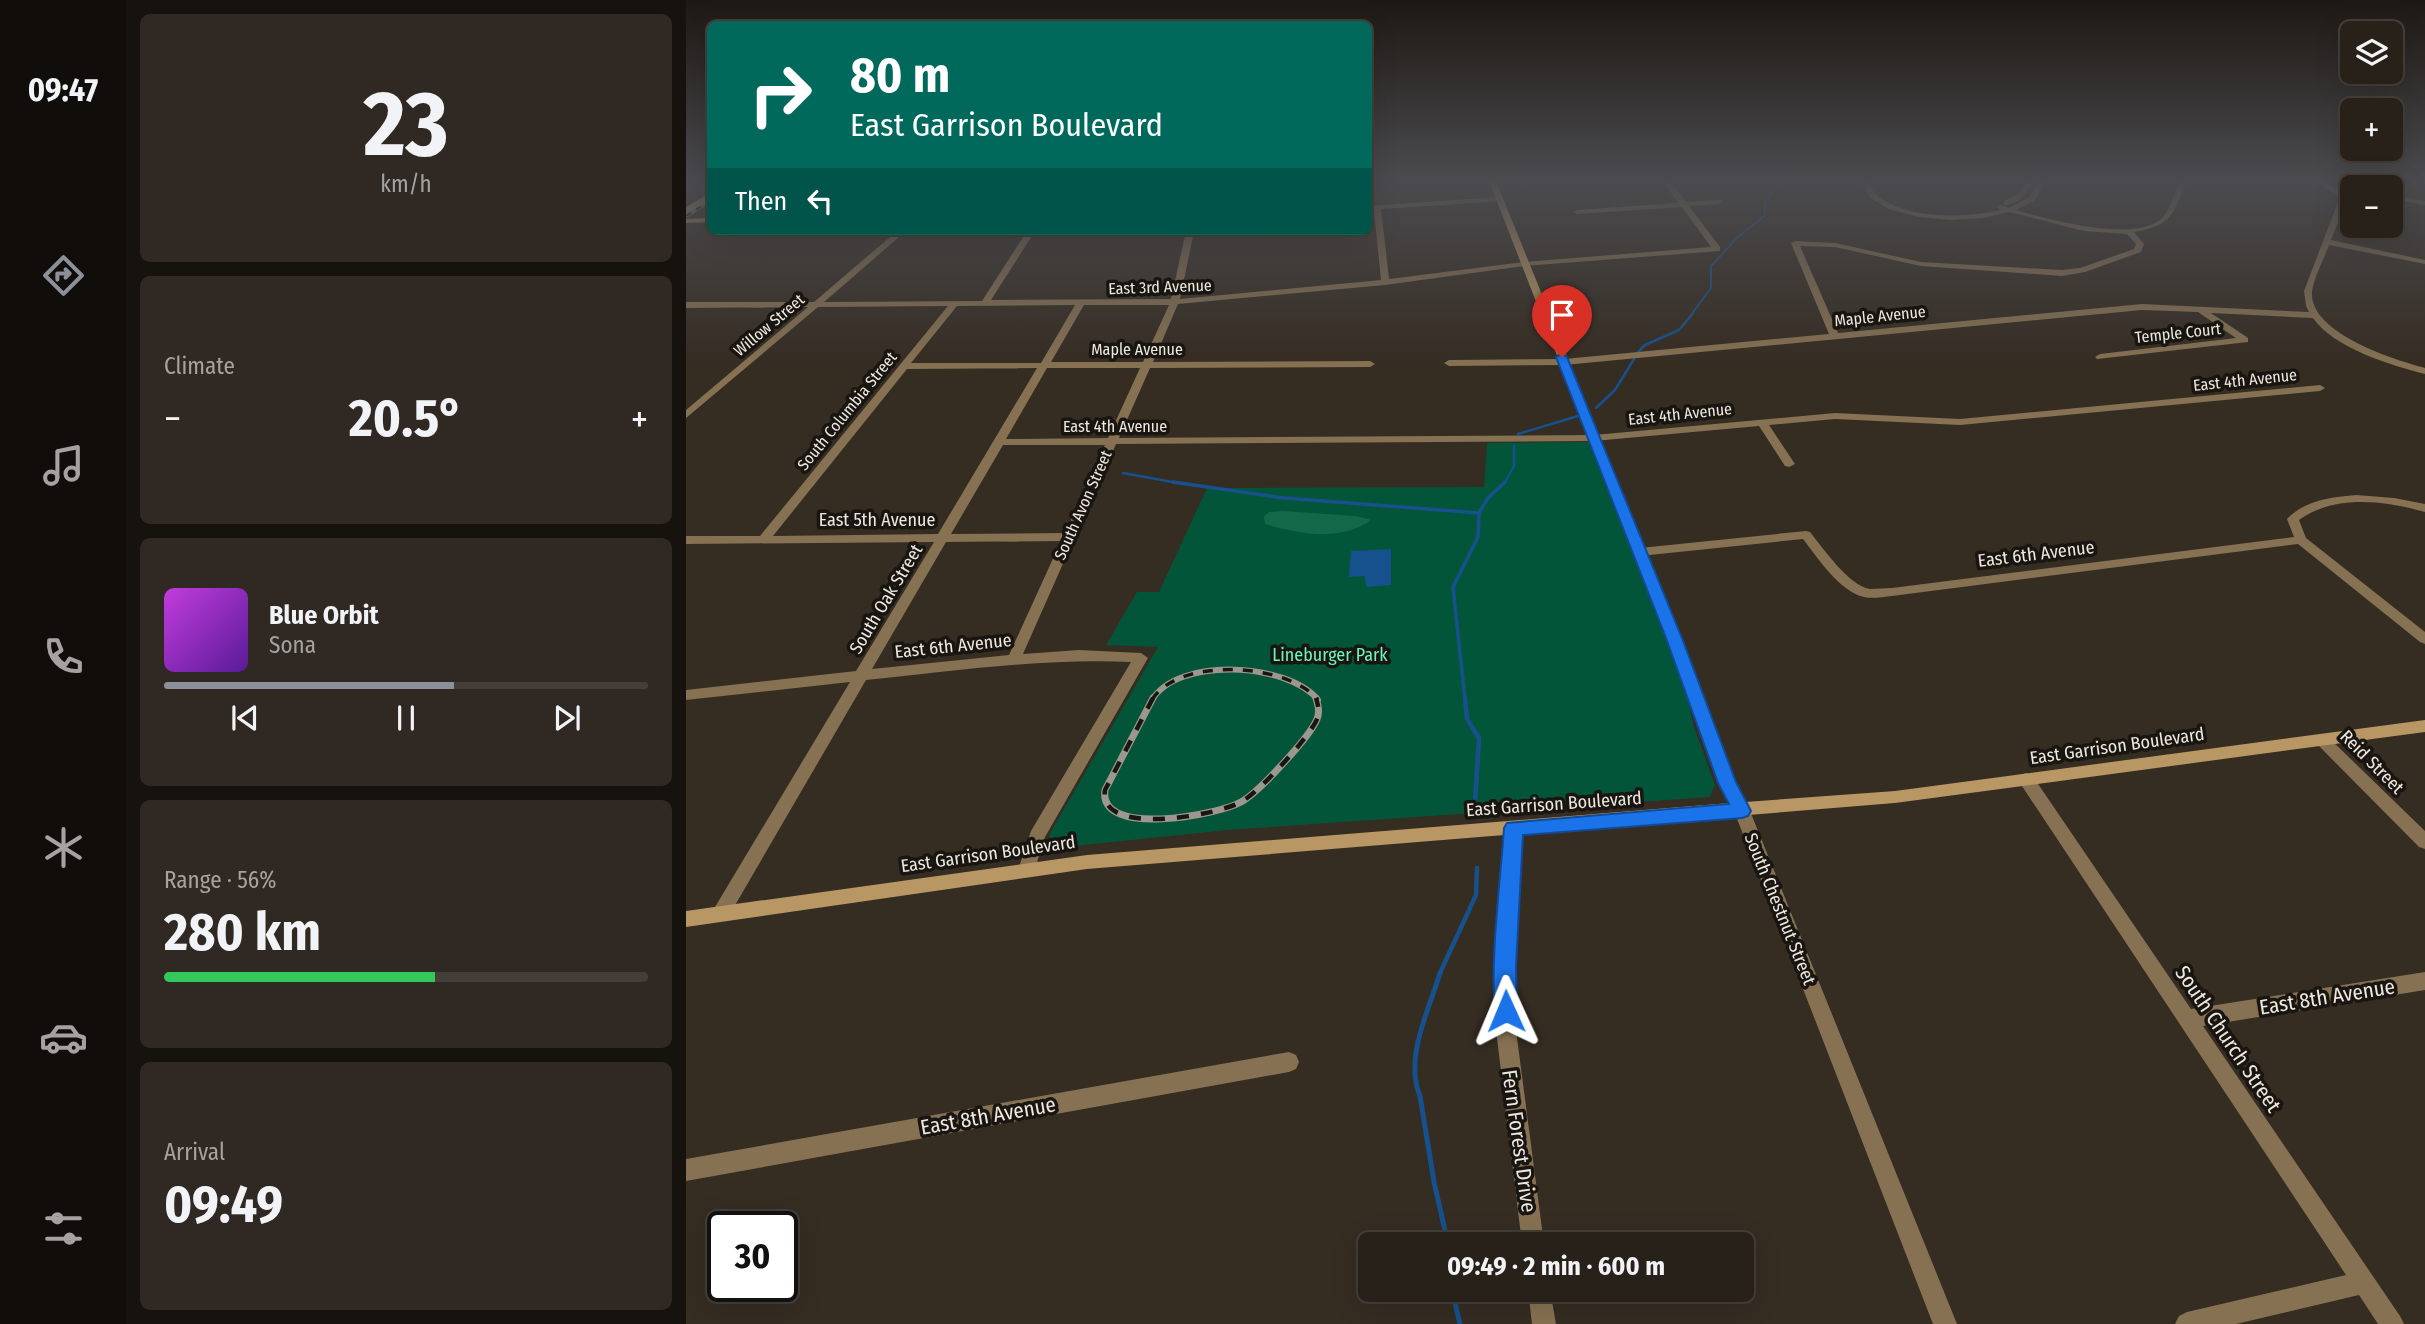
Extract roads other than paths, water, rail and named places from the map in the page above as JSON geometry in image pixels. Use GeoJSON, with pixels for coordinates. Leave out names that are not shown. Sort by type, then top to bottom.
{"type":"FeatureCollection","features":[{"type":"Feature","properties":{"kind":"street","name":"Willow Street"},"geometry":{"type":"LineString","coordinates":[[688,412],[888,243]]}},
{"type":"Feature","properties":{"kind":"street"},"geometry":{"type":"LineString","coordinates":[[985,303],[1023,243]]}},
{"type":"Feature","properties":{"kind":"street","name":"South Avon Street"},"geometry":{"type":"LineString","coordinates":[[1014,659],[1175,302],[1188,243]]}},
{"type":"Feature","properties":{"kind":"street"},"geometry":{"type":"LineString","coordinates":[[1379,243],[1385,282]]}},
{"type":"Feature","properties":{"kind":"street","name":"South Chestnut Street"},"geometry":{"type":"LineString","coordinates":[[1516,243],[1640,552],[1727,783],[1742,811],[1945,1324]]}},
{"type":"Feature","properties":{"kind":"street","name":"East 3rd Avenue"},"geometry":{"type":"LineString","coordinates":[[686,305],[1175,302],[1385,282],[1524,264],[1717,249],[1712,243]]}},
{"type":"Feature","properties":{"kind":"street"},"geometry":{"type":"LineString","coordinates":[[1835,337],[1795,243],[1835,245],[1921,264],[2062,273],[2082,270],[2138,250],[2139,243]]}},
{"type":"Feature","properties":{"kind":"street"},"geometry":{"type":"LineString","coordinates":[[2327,243],[2308,291],[2306,303],[2314,315],[2333,332],[2368,351],[2425,371]]}},
{"type":"Feature","properties":{"kind":"street"},"geometry":{"type":"LineString","coordinates":[[2331,243],[2425,262]]}},
{"type":"Feature","properties":{"kind":"street","name":"South Oak Street"},"geometry":{"type":"LineString","coordinates":[[721,913],[1081,303]]}},
{"type":"Feature","properties":{"kind":"street","name":"South Columbia Street"},"geometry":{"type":"LineString","coordinates":[[764,539],[954,304]]}},
{"type":"Feature","properties":{"kind":"street","name":"Maple Avenue"},"geometry":{"type":"LineString","coordinates":[[1449,363],[1564,362],[2143,307],[2314,315]]}},
{"type":"Feature","properties":{"kind":"street","name":"Temple Court"},"geometry":{"type":"LineString","coordinates":[[2100,358],[2245,340],[2198,308]]}},
{"type":"Feature","properties":{"kind":"street","name":"Maple Avenue"},"geometry":{"type":"LineString","coordinates":[[904,366],[1370,364]]}},
{"type":"Feature","properties":{"kind":"street","name":"East 4th Avenue"},"geometry":{"type":"LineString","coordinates":[[999,442],[1594,438],[1761,421],[1848,416],[1960,422],[2320,388]]}},
{"type":"Feature","properties":{"kind":"street"},"geometry":{"type":"LineString","coordinates":[[1761,421],[1789,464]]}},
{"type":"Feature","properties":{"kind":"street"},"geometry":{"type":"LineString","coordinates":[[2425,508],[2410,503],[2372,499],[2324,503],[2300,512],[2293,519],[2301,540],[2425,639]]}},
{"type":"Feature","properties":{"kind":"street","name":"East 6th Avenue"},"geometry":{"type":"LineString","coordinates":[[1640,552],[1806,535],[1833,569],[1865,593],[1892,592],[2301,540]]}},
{"type":"Feature","properties":{"kind":"street","name":"East 5th Avenue"},"geometry":{"type":"LineString","coordinates":[[686,540],[1069,537]]}},
{"type":"Feature","properties":{"kind":"street","name":"East 6th Avenue"},"geometry":{"type":"LineString","coordinates":[[686,695],[1014,659],[1079,655],[1141,657],[1037,836],[1027,870]]}},
{"type":"Feature","properties":{"kind":"street","name":"East Garrison Boulevard"},"geometry":{"type":"LineString","coordinates":[[686,919],[1027,870],[1227,849],[1895,797],[2425,726]]}},
{"type":"Feature","properties":{"kind":"street","name":"Reid Street"},"geometry":{"type":"LineString","coordinates":[[2322,740],[2425,842]]}},
{"type":"Feature","properties":{"kind":"street","name":"South Church Street"},"geometry":{"type":"LineString","coordinates":[[2026,779],[2392,1324]]}},
{"type":"Feature","properties":{"kind":"street","name":"Fern Forest Drive"},"geometry":{"type":"LineString","coordinates":[[1514,828],[1505,967],[1506,1030],[1531,1232]]}},
{"type":"Feature","properties":{"kind":"street","name":"East 8th Avenue"},"geometry":{"type":"LineString","coordinates":[[2187,1019],[2425,981]]}},
{"type":"Feature","properties":{"kind":"street","name":"East 8th Avenue"},"geometry":{"type":"LineString","coordinates":[[686,1170],[1289,1062]]}},
{"type":"Feature","properties":{"kind":"street"},"geometry":{"type":"LineString","coordinates":[[2187,1324],[2364,1282]]}},
{"type":"Feature","properties":{"kind":"street"},"geometry":{"type":"LineString","coordinates":[[1541,1302],[1544,1324]]}},
{"type":"Feature","properties":{"kind":"water"},"geometry":{"type":"Polygon","coordinates":[[[1391,549],[1391,585],[1366,587],[1365,576],[1349,577],[1351,551],[1391,549]]]}},
{"type":"Feature","properties":{"kind":"waterway"},"geometry":{"type":"LineString","coordinates":[[1691,315],[1711,288],[1711,266],[1733,243]]}},
{"type":"Feature","properties":{"kind":"waterway"},"geometry":{"type":"LineString","coordinates":[[1638,352],[1645,345],[1679,330],[1693,313]]}},
{"type":"Feature","properties":{"kind":"waterway"},"geometry":{"type":"LineString","coordinates":[[1596,408],[1615,390],[1634,359]]}},
{"type":"Feature","properties":{"kind":"waterway"},"geometry":{"type":"LineString","coordinates":[[1518,434],[1578,416]]}},
{"type":"Feature","properties":{"kind":"waterway"},"geometry":{"type":"LineString","coordinates":[[1504,484],[1514,466],[1514,446]]}},
{"type":"Feature","properties":{"kind":"waterway"},"geometry":{"type":"LineString","coordinates":[[1123,473],[1183,484]]}},
{"type":"Feature","properties":{"kind":"waterway"},"geometry":{"type":"LineString","coordinates":[[1173,482],[1284,498],[1479,513]]}},
{"type":"Feature","properties":{"kind":"waterway"},"geometry":{"type":"LineString","coordinates":[[1479,513],[1488,498],[1505,482]]}},
{"type":"Feature","properties":{"kind":"waterway"},"geometry":{"type":"LineString","coordinates":[[1465,700],[1453,587],[1478,537],[1479,513]]}},
{"type":"Feature","properties":{"kind":"waterway"},"geometry":{"type":"LineString","coordinates":[[1465,698],[1467,719],[1479,738],[1475,803]]}},
{"type":"Feature","properties":{"kind":"waterway"},"geometry":{"type":"LineString","coordinates":[[1439,975],[1476,895],[1477,868]]}},
{"type":"Feature","properties":{"kind":"waterway"},"geometry":{"type":"LineString","coordinates":[[1440,973],[1420,1034],[1415,1066],[1434,1182],[1445,1232]]}},
{"type":"Feature","properties":{"kind":"waterway"},"geometry":{"type":"LineString","coordinates":[[1455,1302],[1460,1324]]}},
{"type":"Feature","properties":{"kind":"railway"},"geometry":{"type":"LineString","coordinates":[[1152,700],[1165,686],[1185,676],[1208,671],[1234,670],[1260,672],[1283,678],[1304,688],[1316,698]]}},
{"type":"Feature","properties":{"kind":"railway"},"geometry":{"type":"LineString","coordinates":[[1153,698],[1105,790],[1108,805],[1120,814],[1162,819],[1209,812],[1249,797],[1271,777],[1305,738],[1318,716],[1316,698]]}},
{"type":"Feature","properties":{"kind":"park label","name":"Lineburger Park"},"geometry":{"type":"Point","coordinates":[1330,655]}}]}
